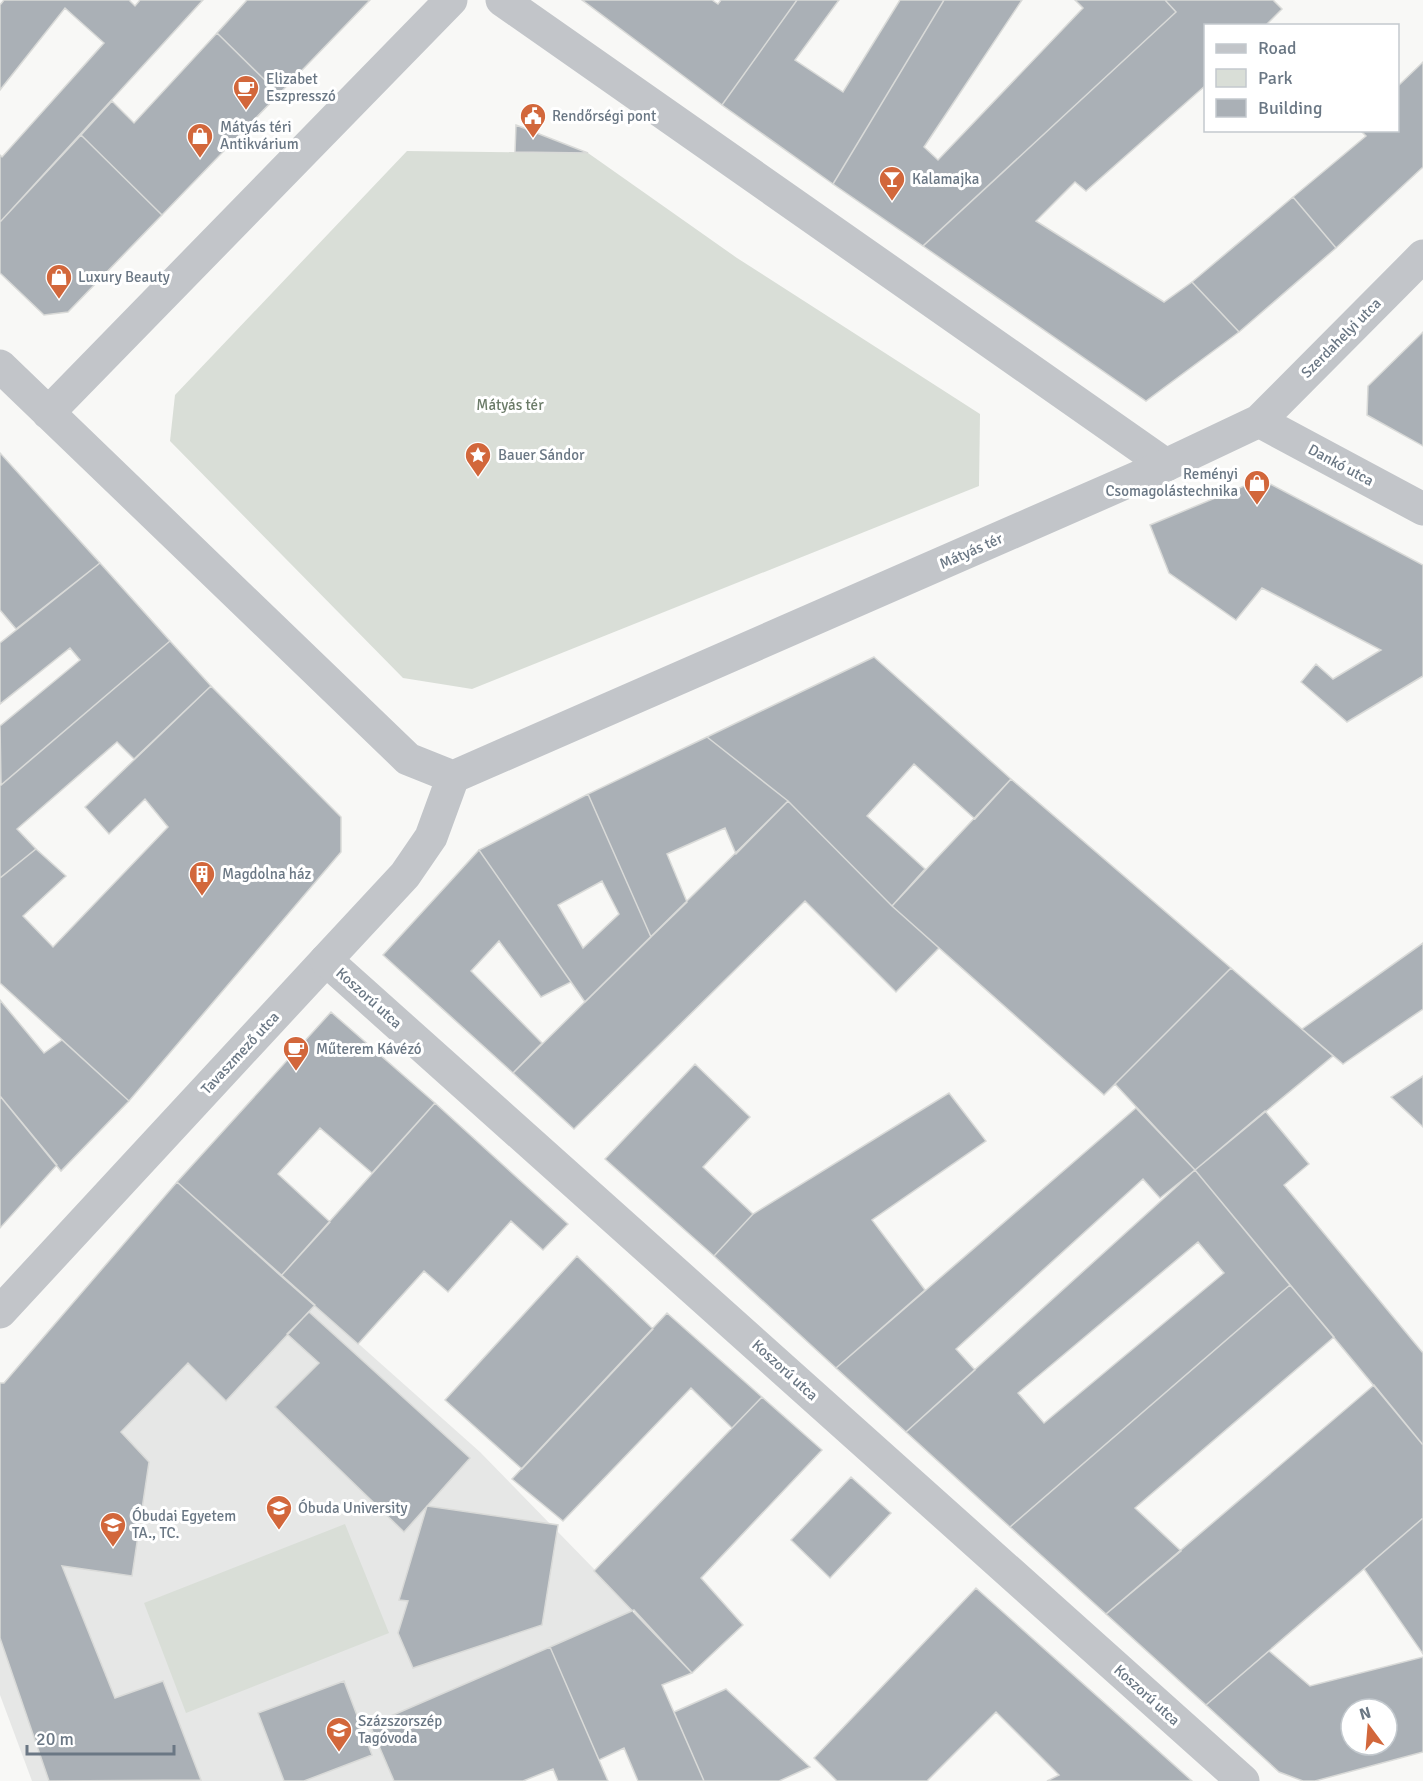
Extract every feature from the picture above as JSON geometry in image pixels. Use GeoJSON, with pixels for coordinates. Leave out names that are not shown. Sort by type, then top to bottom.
{"type":"FeatureCollection","features":[{"type":"Feature","properties":{"kind":"street"},"geometry":{"type":"LineString","coordinates":[[48,413],[451,0]]}},
{"type":"Feature","properties":{"kind":"street"},"geometry":{"type":"LineString","coordinates":[[502,0],[1166,465]]}},
{"type":"Feature","properties":{"kind":"street","name":"Szerdahelyi utca"},"geometry":{"type":"LineString","coordinates":[[1259,421],[1423,256]]}},
{"type":"Feature","properties":{"kind":"street"},"geometry":{"type":"LineString","coordinates":[[3,373],[48,413],[408,759],[453,777]]}},
{"type":"Feature","properties":{"kind":"street","name":"Mátyás tér"},"geometry":{"type":"LineString","coordinates":[[453,777],[1166,465],[1259,421]]}},
{"type":"Feature","properties":{"kind":"street","name":"Dankó utca"},"geometry":{"type":"LineString","coordinates":[[1259,421],[1423,509]]}},
{"type":"Feature","properties":{"kind":"street","name":"Tavaszmező utca"},"geometry":{"type":"LineString","coordinates":[[0,1312],[405,875],[431,837],[453,777]]}},
{"type":"Feature","properties":{"kind":"street","name":"Koszorú utca"},"geometry":{"type":"LineString","coordinates":[[326,960],[1243,1781]]}},
{"type":"Feature","properties":{"kind":"shaded area","name":"Óbuda University"},"geometry":{"type":"Polygon","coordinates":[[[177,1182],[480,1452],[634,1610],[370,1725],[394,1781],[32,1781],[0,1695],[0,1383],[4,1383],[177,1182]]]}},
{"type":"Feature","properties":{"kind":"green space","name":"Mátyás tér"},"geometry":{"type":"Polygon","coordinates":[[[407,151],[588,153],[737,258],[980,414],[979,486],[472,689],[403,678],[170,441],[175,395],[407,151]]]}},
{"type":"Feature","properties":{"kind":"green space"},"geometry":{"type":"Polygon","coordinates":[[[345,1524],[389,1633],[186,1713],[144,1603],[345,1524]]]}},
{"type":"Feature","properties":{"kind":"building"},"geometry":{"type":"Polygon","coordinates":[[[4,0],[129,0],[135,6],[140,0],[203,0],[0,222],[0,155],[2,157],[104,43],[65,8],[0,90],[0,5],[4,0]]]}},
{"type":"Feature","properties":{"kind":"building"},"geometry":{"type":"Polygon","coordinates":[[[247,0],[370,0],[279,94],[217,33],[247,0]]]}},
{"type":"Feature","properties":{"kind":"building"},"geometry":{"type":"Polygon","coordinates":[[[582,0],[712,0],[718,4],[721,0],[797,0],[722,105],[582,0]]]}},
{"type":"Feature","properties":{"kind":"building"},"geometry":{"type":"Polygon","coordinates":[[[797,0],[839,0],[795,60],[843,92],[900,0],[944,0],[833,184],[722,105],[797,0]]]}},
{"type":"Feature","properties":{"kind":"building"},"geometry":{"type":"Polygon","coordinates":[[[944,0],[1022,0],[924,147],[938,160],[1083,8],[1075,0],[1165,0],[1176,12],[923,246],[833,184],[944,0]]]}},
{"type":"Feature","properties":{"kind":"building"},"geometry":{"type":"Polygon","coordinates":[[[1165,0],[1273,0],[1282,9],[1267,24],[1204,24],[1204,87],[1086,191],[1075,182],[1036,221],[1164,302],[1192,282],[1239,332],[1146,401],[923,246],[1176,12],[1165,0]]]}},
{"type":"Feature","properties":{"kind":"building"},"geometry":{"type":"Polygon","coordinates":[[[217,33],[279,94],[162,215],[81,135],[112,101],[134,123],[217,33]]]}},
{"type":"Feature","properties":{"kind":"building"},"geometry":{"type":"Polygon","coordinates":[[[1423,62],[1423,167],[1336,248],[1293,197],[1366,136],[1362,132],[1399,132],[1399,85],[1423,62]]]}},
{"type":"Feature","properties":{"kind":"building","name":"Rendőrségi pont"},"geometry":{"type":"Polygon","coordinates":[[[516,125],[588,153],[515,152],[516,125]]]}},
{"type":"Feature","properties":{"kind":"building"},"geometry":{"type":"Polygon","coordinates":[[[81,135],[162,215],[68,312],[44,315],[0,273],[0,222],[81,135]]]}},
{"type":"Feature","properties":{"kind":"building"},"geometry":{"type":"Polygon","coordinates":[[[1293,197],[1336,248],[1239,332],[1192,282],[1293,197]]]}},
{"type":"Feature","properties":{"kind":"building"},"geometry":{"type":"Polygon","coordinates":[[[1423,332],[1423,446],[1367,415],[1368,386],[1423,332]]]}},
{"type":"Feature","properties":{"kind":"building"},"geometry":{"type":"Polygon","coordinates":[[[0,453],[100,563],[16,629],[0,610],[0,453]]]}},
{"type":"Feature","properties":{"kind":"building"},"geometry":{"type":"Polygon","coordinates":[[[1261,479],[1423,565],[1423,676],[1347,722],[1301,682],[1316,664],[1333,679],[1381,650],[1262,588],[1236,620],[1169,573],[1150,525],[1261,479]]]}},
{"type":"Feature","properties":{"kind":"building"},"geometry":{"type":"Polygon","coordinates":[[[100,563],[170,641],[1,785],[0,726],[80,660],[70,648],[0,704],[0,643],[100,563]]]}},
{"type":"Feature","properties":{"kind":"building"},"geometry":{"type":"Polygon","coordinates":[[[170,641],[211,686],[134,759],[117,742],[17,829],[36,849],[0,878],[0,786],[170,641]]]}},
{"type":"Feature","properties":{"kind":"building"},"geometry":{"type":"Polygon","coordinates":[[[874,657],[1011,779],[975,819],[914,764],[867,816],[925,869],[892,906],[788,801],[707,737],[874,657]]]}},
{"type":"Feature","properties":{"kind":"building","name":"Magdolna ház"},"geometry":{"type":"Polygon","coordinates":[[[211,686],[341,817],[341,852],[129,1101],[0,983],[0,878],[36,849],[66,876],[23,916],[53,947],[168,827],[145,799],[109,834],[85,807],[211,686]]]}},
{"type":"Feature","properties":{"kind":"building"},"geometry":{"type":"Polygon","coordinates":[[[707,737],[788,801],[736,854],[725,828],[667,854],[687,902],[651,937],[588,794],[707,737]]]}},
{"type":"Feature","properties":{"kind":"building"},"geometry":{"type":"Polygon","coordinates":[[[1011,779],[1231,968],[1104,1095],[892,906],[1011,779]]]}},
{"type":"Feature","properties":{"kind":"building"},"geometry":{"type":"Polygon","coordinates":[[[588,794],[651,937],[585,1002],[479,850],[588,794]],[[602,881],[558,905],[583,948],[619,914],[602,881]]]}},
{"type":"Feature","properties":{"kind":"building"},"geometry":{"type":"Polygon","coordinates":[[[788,801],[892,906],[939,948],[896,992],[805,901],[574,1129],[513,1073],[788,801]]]}},
{"type":"Feature","properties":{"kind":"building"},"geometry":{"type":"Polygon","coordinates":[[[479,850],[571,982],[541,997],[499,941],[471,971],[542,1043],[513,1073],[383,955],[479,850]]]}},
{"type":"Feature","properties":{"kind":"building"},"geometry":{"type":"Polygon","coordinates":[[[1423,943],[1423,1009],[1343,1064],[1302,1029],[1423,943]]]}},
{"type":"Feature","properties":{"kind":"building"},"geometry":{"type":"Polygon","coordinates":[[[1231,968],[1333,1056],[1195,1170],[1115,1084],[1231,968]]]}},
{"type":"Feature","properties":{"kind":"building"},"geometry":{"type":"Polygon","coordinates":[[[0,1000],[44,1053],[62,1040],[129,1101],[61,1171],[0,1096],[0,1000]]]}},
{"type":"Feature","properties":{"kind":"building"},"geometry":{"type":"Polygon","coordinates":[[[331,1012],[435,1103],[372,1173],[320,1128],[278,1174],[330,1222],[281,1276],[177,1182],[331,1012]]]}},
{"type":"Feature","properties":{"kind":"building"},"geometry":{"type":"Polygon","coordinates":[[[695,1064],[750,1117],[703,1167],[753,1214],[714,1256],[605,1159],[695,1064]]]}},
{"type":"Feature","properties":{"kind":"building"},"geometry":{"type":"Polygon","coordinates":[[[1423,1076],[1423,1127],[1391,1097],[1423,1076]]]}},
{"type":"Feature","properties":{"kind":"building"},"geometry":{"type":"Polygon","coordinates":[[[949,1093],[986,1141],[872,1220],[925,1290],[836,1368],[714,1256],[753,1214],[949,1093]]]}},
{"type":"Feature","properties":{"kind":"building"},"geometry":{"type":"Polygon","coordinates":[[[0,1096],[57,1165],[0,1228],[0,1096]]]}},
{"type":"Feature","properties":{"kind":"building"},"geometry":{"type":"Polygon","coordinates":[[[435,1103],[568,1224],[543,1250],[511,1221],[448,1292],[424,1271],[358,1344],[281,1276],[435,1103]]]}},
{"type":"Feature","properties":{"kind":"building"},"geometry":{"type":"Polygon","coordinates":[[[1136,1108],[1195,1170],[1160,1198],[1143,1179],[956,1349],[975,1370],[906,1432],[836,1368],[1136,1108]]]}},
{"type":"Feature","properties":{"kind":"building"},"geometry":{"type":"Polygon","coordinates":[[[1265,1111],[1309,1164],[1284,1185],[1423,1353],[1423,1445],[1195,1170],[1265,1111]]]}},
{"type":"Feature","properties":{"kind":"building"},"geometry":{"type":"Polygon","coordinates":[[[1195,1170],[1290,1285],[1010,1527],[906,1432],[1195,1170]],[[1198,1242],[1018,1393],[1044,1423],[1224,1273],[1198,1242]]]}},
{"type":"Feature","properties":{"kind":"building"},"geometry":{"type":"Polygon","coordinates":[[[177,1182],[315,1305],[226,1401],[188,1363],[121,1432],[149,1462],[132,1576],[62,1566],[115,1698],[163,1681],[201,1780],[49,1781],[0,1638],[0,1383],[4,1383],[177,1182]]]}},
{"type":"Feature","properties":{"kind":"building"},"geometry":{"type":"Polygon","coordinates":[[[577,1256],[653,1329],[522,1469],[445,1400],[577,1256]]]}},
{"type":"Feature","properties":{"kind":"building"},"geometry":{"type":"Polygon","coordinates":[[[1290,1285],[1334,1337],[1135,1508],[1181,1551],[1106,1614],[1010,1527],[1290,1285]]]}},
{"type":"Feature","properties":{"kind":"building"},"geometry":{"type":"Polygon","coordinates":[[[309,1312],[470,1458],[404,1532],[275,1407],[319,1363],[287,1334],[309,1312]]]}},
{"type":"Feature","properties":{"kind":"building"},"geometry":{"type":"Polygon","coordinates":[[[667,1313],[762,1397],[732,1428],[691,1388],[563,1521],[512,1479],[667,1313]]]}},
{"type":"Feature","properties":{"kind":"building"},"geometry":{"type":"Polygon","coordinates":[[[1374,1385],[1423,1445],[1423,1518],[1206,1705],[1106,1614],[1374,1385]]]}},
{"type":"Feature","properties":{"kind":"building"},"geometry":{"type":"Polygon","coordinates":[[[762,1397],[822,1450],[701,1578],[743,1625],[692,1673],[594,1571],[762,1397]]]}},
{"type":"Feature","properties":{"kind":"building"},"geometry":{"type":"Polygon","coordinates":[[[851,1477],[891,1513],[830,1578],[791,1540],[851,1477]]]}},
{"type":"Feature","properties":{"kind":"building"},"geometry":{"type":"Polygon","coordinates":[[[427,1506],[558,1525],[542,1625],[413,1668],[398,1633],[408,1601],[399,1600],[427,1506]]]}},
{"type":"Feature","properties":{"kind":"building"},"geometry":{"type":"Polygon","coordinates":[[[1423,1518],[1423,1654],[1364,1569],[1423,1518]]]}},
{"type":"Feature","properties":{"kind":"building"},"geometry":{"type":"Polygon","coordinates":[[[976,1588],[1192,1781],[1047,1781],[1059,1775],[996,1712],[927,1781],[837,1781],[814,1758],[976,1588]]]}},
{"type":"Feature","properties":{"kind":"building"},"geometry":{"type":"Polygon","coordinates":[[[634,1610],[692,1673],[662,1685],[704,1781],[638,1781],[624,1748],[599,1760],[550,1647],[634,1610]]]}},
{"type":"Feature","properties":{"kind":"building"},"geometry":{"type":"Polygon","coordinates":[[[550,1647],[608,1781],[558,1781],[553,1769],[523,1781],[394,1781],[370,1725],[550,1647]]]}},
{"type":"Feature","properties":{"kind":"building"},"geometry":{"type":"Polygon","coordinates":[[[1269,1651],[1310,1686],[1423,1657],[1423,1752],[1315,1781],[1303,1781],[1279,1772],[1206,1705],[1269,1651]]]}},
{"type":"Feature","properties":{"kind":"building"},"geometry":{"type":"Polygon","coordinates":[[[344,1681],[372,1755],[304,1781],[284,1781],[258,1713],[344,1681]]]}},
{"type":"Feature","properties":{"kind":"building"},"geometry":{"type":"Polygon","coordinates":[[[726,1689],[810,1767],[779,1781],[704,1781],[674,1712],[726,1689]]]}},
{"type":"Feature","properties":{"kind":"place","name":"Elizabet Eszpresszó"},"geometry":{"type":"Point","coordinates":[246,111]}},
{"type":"Feature","properties":{"kind":"place","name":"Rendőrségi pont"},"geometry":{"type":"Point","coordinates":[533,139]}},
{"type":"Feature","properties":{"kind":"place","name":"Mátyás téri Antikvárium"},"geometry":{"type":"Point","coordinates":[200,159]}},
{"type":"Feature","properties":{"kind":"place","name":"Kalamajka"},"geometry":{"type":"Point","coordinates":[892,202]}},
{"type":"Feature","properties":{"kind":"place","name":"Luxury Beauty"},"geometry":{"type":"Point","coordinates":[59,300]}},
{"type":"Feature","properties":{"kind":"place","name":"Bauer Sándor"},"geometry":{"type":"Point","coordinates":[478,478]}},
{"type":"Feature","properties":{"kind":"place","name":"Reményi Csomagolástechnika"},"geometry":{"type":"Point","coordinates":[1257,506]}},
{"type":"Feature","properties":{"kind":"place","name":"Magdolna ház"},"geometry":{"type":"Point","coordinates":[202,897]}},
{"type":"Feature","properties":{"kind":"place","name":"Műterem Kávézó"},"geometry":{"type":"Point","coordinates":[296,1072]}},
{"type":"Feature","properties":{"kind":"place","name":"Óbuda University"},"geometry":{"type":"Point","coordinates":[279,1531]}},
{"type":"Feature","properties":{"kind":"place","name":"Óbudai Egyetem TA., TC."},"geometry":{"type":"Point","coordinates":[113,1548]}},
{"type":"Feature","properties":{"kind":"place","name":"Százszorszép Tagóvoda"},"geometry":{"type":"Point","coordinates":[339,1753]}}]}
